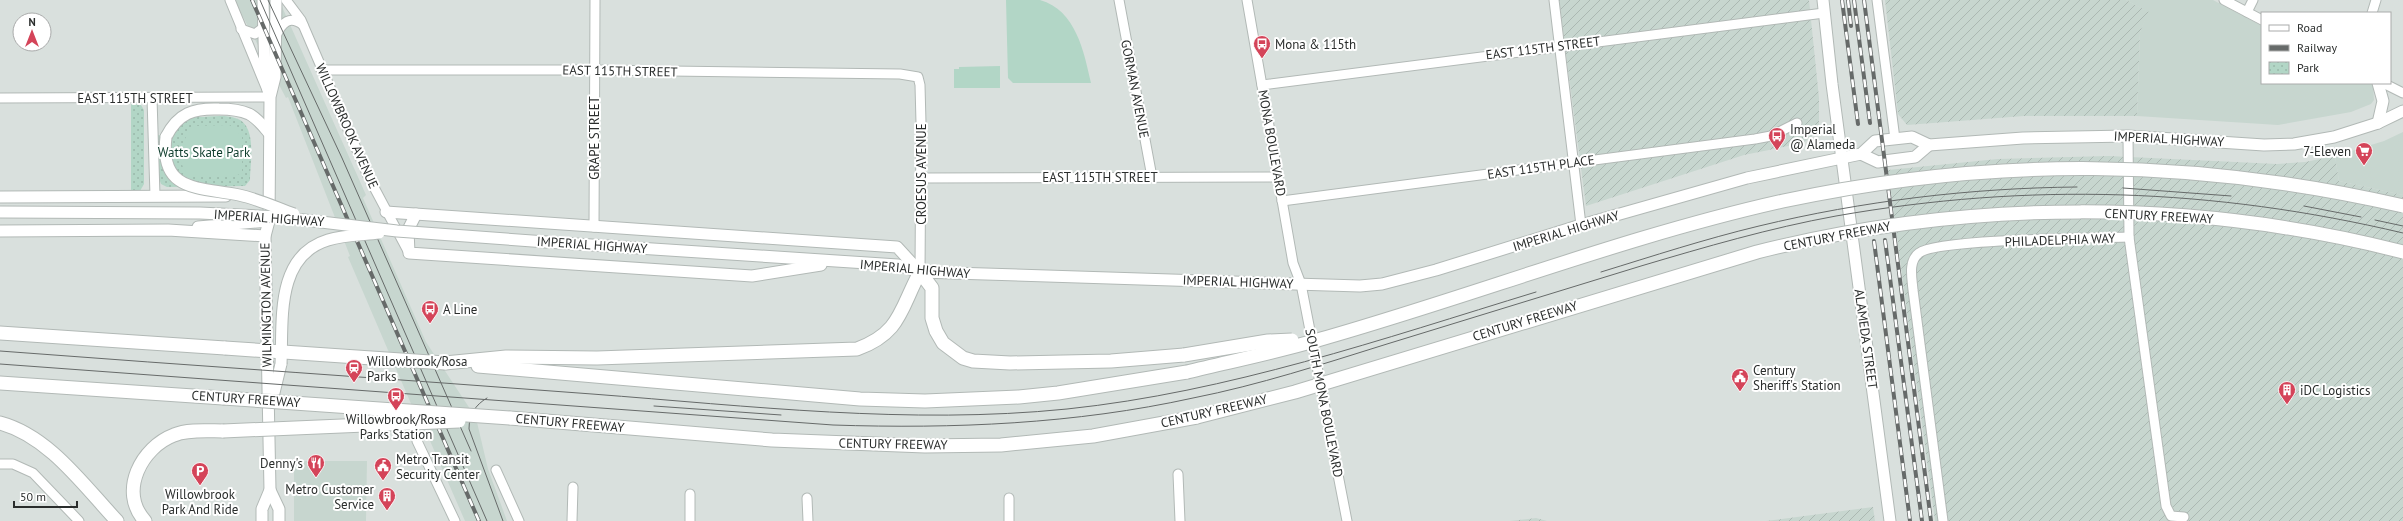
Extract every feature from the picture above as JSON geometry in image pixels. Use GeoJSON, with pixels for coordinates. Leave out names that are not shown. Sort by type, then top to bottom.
{"type":"FeatureCollection","features":[{"type":"Feature","properties":{"kind":"highway"},"geometry":{"type":"LineString","coordinates":[[487,363],[860,399],[925,400],[1042,395],[1188,372],[1320,340],[1611,248],[1718,217],[1813,195],[1909,180],[2035,169],[2159,169],[2267,180],[2340,192],[2403,206]]}},
{"type":"Feature","properties":{"kind":"highway","name":"CENTURY FREEWAY"},"geometry":{"type":"LineString","coordinates":[[0,383],[510,418],[772,440],[925,446],[1001,445],[1093,436],[1196,417],[1295,392],[1757,252],[1818,237],[1880,226],[1952,218],[2012,214],[2076,213],[2176,216],[2242,222],[2403,252]]}},
{"type":"Feature","properties":{"kind":"highway"},"geometry":{"type":"LineString","coordinates":[[0,333],[444,363],[487,363],[857,350],[875,343],[894,325],[906,304],[909,291],[920,272],[932,288],[932,318],[936,331],[943,343],[963,358],[973,361],[1017,363],[1111,361],[1184,355],[1268,341],[1320,340]]}},
{"type":"Feature","properties":{"kind":"highway"},"geometry":{"type":"LineString","coordinates":[[145,521],[135,502],[133,487],[138,468],[146,454],[160,441],[176,434],[510,418]]}},
{"type":"Feature","properties":{"kind":"highway"},"geometry":{"type":"LineString","coordinates":[[0,423],[12,426],[42,444],[117,521]]}},
{"type":"Feature","properties":{"kind":"main road","name":"WILMINGTON AVENUE"},"geometry":{"type":"LineString","coordinates":[[263,0],[265,76],[270,97]]}},
{"type":"Feature","properties":{"kind":"main road","name":"WILMINGTON AVENUE"},"geometry":{"type":"LineString","coordinates":[[276,0],[274,77],[270,97],[269,221],[265,236],[270,490],[279,509],[279,521]]}},
{"type":"Feature","properties":{"kind":"main road","name":"ALAMEDA STREET"},"geometry":{"type":"LineString","coordinates":[[1823,0],[1841,157],[1890,521]]}},
{"type":"Feature","properties":{"kind":"main road"},"geometry":{"type":"LineString","coordinates":[[2378,84],[2383,101],[2378,123]]}},
{"type":"Feature","properties":{"kind":"main road"},"geometry":{"type":"LineString","coordinates":[[269,133],[250,115],[227,109],[206,109],[188,112],[178,118],[166,137],[165,148],[167,161],[173,173],[186,185],[193,188],[240,195],[310,220]]}},
{"type":"Feature","properties":{"kind":"main road","name":"IMPERIAL HIGHWAY"},"geometry":{"type":"LineString","coordinates":[[0,212],[200,213],[310,220],[397,231],[898,265],[920,272],[1337,286],[1382,284],[1436,270],[1582,225],[1747,178],[1861,154],[1875,141],[1912,137],[1929,145],[2023,138],[2128,136],[2264,145],[2294,144],[2334,137],[2378,123],[2403,111]]}},
{"type":"Feature","properties":{"kind":"main road"},"geometry":{"type":"LineString","coordinates":[[1861,154],[1878,162],[1914,157],[1929,145]]}},
{"type":"Feature","properties":{"kind":"main road"},"geometry":{"type":"LineString","coordinates":[[0,197],[269,196]]}},
{"type":"Feature","properties":{"kind":"main road"},"geometry":{"type":"LineString","coordinates":[[386,212],[896,247],[920,272]]}},
{"type":"Feature","properties":{"kind":"main road"},"geometry":{"type":"LineString","coordinates":[[416,214],[408,230],[408,253],[752,276],[839,262]]}},
{"type":"Feature","properties":{"kind":"main road"},"geometry":{"type":"LineString","coordinates":[[168,230],[269,221]]}},
{"type":"Feature","properties":{"kind":"main road"},"geometry":{"type":"LineString","coordinates":[[0,231],[168,230],[265,236]]}},
{"type":"Feature","properties":{"kind":"main road"},"geometry":{"type":"LineString","coordinates":[[268,418],[281,364],[284,296],[289,274],[300,258],[328,239],[397,231]]}},
{"type":"Feature","properties":{"kind":"main road","name":"WILMINGTON AVENUE"},"geometry":{"type":"LineString","coordinates":[[262,521],[262,509],[270,490]]}},
{"type":"Feature","properties":{"kind":"street"},"geometry":{"type":"LineString","coordinates":[[230,0],[270,97]]}},
{"type":"Feature","properties":{"kind":"street","name":"WILLOWBROOK AVENUE"},"geometry":{"type":"LineString","coordinates":[[286,0],[297,13],[368,176],[408,253]]}},
{"type":"Feature","properties":{"kind":"street","name":"GRAPE STREET"},"geometry":{"type":"LineString","coordinates":[[594,227],[595,0]]}},
{"type":"Feature","properties":{"kind":"street","name":"GORMAN AVENUE"},"geometry":{"type":"LineString","coordinates":[[1119,0],[1152,177]]}},
{"type":"Feature","properties":{"kind":"street","name":"MONA BOULEVARD"},"geometry":{"type":"LineString","coordinates":[[1247,0],[1292,263],[1301,284]]}},
{"type":"Feature","properties":{"kind":"street"},"geometry":{"type":"LineString","coordinates":[[1554,0],[1582,225]]}},
{"type":"Feature","properties":{"kind":"street"},"geometry":{"type":"LineString","coordinates":[[1877,0],[1895,138]]}},
{"type":"Feature","properties":{"kind":"street"},"geometry":{"type":"LineString","coordinates":[[2224,0],[2261,19]]}},
{"type":"Feature","properties":{"kind":"street"},"geometry":{"type":"LineString","coordinates":[[2247,12],[2253,0]]}},
{"type":"Feature","properties":{"kind":"street"},"geometry":{"type":"LineString","coordinates":[[2372,12],[2376,0]]}},
{"type":"Feature","properties":{"kind":"street","name":"EAST 115TH STREET"},"geometry":{"type":"LineString","coordinates":[[1262,85],[1559,45],[1824,13]]}},
{"type":"Feature","properties":{"kind":"street"},"geometry":{"type":"LineString","coordinates":[[276,37],[279,29],[287,21],[298,22],[303,26]]}},
{"type":"Feature","properties":{"kind":"street"},"geometry":{"type":"LineString","coordinates":[[241,29],[255,34],[264,27]]}},
{"type":"Feature","properties":{"kind":"street","name":"EAST 115TH STREET"},"geometry":{"type":"LineString","coordinates":[[321,70],[595,70],[900,74],[918,77]]}},
{"type":"Feature","properties":{"kind":"street","name":"CROESUS AVENUE"},"geometry":{"type":"LineString","coordinates":[[918,77],[920,85],[922,178],[920,272]]}},
{"type":"Feature","properties":{"kind":"street"},"geometry":{"type":"LineString","coordinates":[[2385,84],[2403,93]]}},
{"type":"Feature","properties":{"kind":"street","name":"EAST 115TH STREET"},"geometry":{"type":"LineString","coordinates":[[0,98],[270,97]]}},
{"type":"Feature","properties":{"kind":"street"},"geometry":{"type":"LineString","coordinates":[[152,98],[154,196]]}},
{"type":"Feature","properties":{"kind":"street","name":"EAST 115TH PLACE"},"geometry":{"type":"LineString","coordinates":[[1282,201],[1755,139],[1771,136],[1797,123]]}},
{"type":"Feature","properties":{"kind":"street","name":"PHILADELPHIA WAY"},"geometry":{"type":"LineString","coordinates":[[1944,521],[1913,290],[1912,268],[1916,255],[1927,249],[1966,244],[2129,237],[2128,136]]}},
{"type":"Feature","properties":{"kind":"street","name":"EAST 115TH STREET"},"geometry":{"type":"LineString","coordinates":[[922,178],[1277,177]]}},
{"type":"Feature","properties":{"kind":"street"},"geometry":{"type":"LineString","coordinates":[[2129,237],[2166,506],[2172,516],[2184,517]]}},
{"type":"Feature","properties":{"kind":"street","name":"SOUTH MONA BOULEVARD"},"geometry":{"type":"LineString","coordinates":[[1301,284],[1347,521]]}},
{"type":"Feature","properties":{"kind":"street"},"geometry":{"type":"LineString","coordinates":[[417,441],[455,521]]}},
{"type":"Feature","properties":{"kind":"street"},"geometry":{"type":"LineString","coordinates":[[0,464],[13,464],[23,467],[33,473],[79,521]]}},
{"type":"Feature","properties":{"kind":"street"},"geometry":{"type":"LineString","coordinates":[[496,470],[519,521]]}},
{"type":"Feature","properties":{"kind":"street"},"geometry":{"type":"LineString","coordinates":[[1178,474],[1180,521]]}},
{"type":"Feature","properties":{"kind":"street"},"geometry":{"type":"LineString","coordinates":[[572,521],[573,487]]}},
{"type":"Feature","properties":{"kind":"street"},"geometry":{"type":"LineString","coordinates":[[690,494],[690,521]]}},
{"type":"Feature","properties":{"kind":"street"},"geometry":{"type":"LineString","coordinates":[[808,498],[808,521]]}},
{"type":"Feature","properties":{"kind":"street"},"geometry":{"type":"LineString","coordinates":[[1009,498],[1009,521]]}},
{"type":"Feature","properties":{"kind":"shaded area"},"geometry":{"type":"Polygon","coordinates":[[[234,0],[279,0],[366,195],[363,198],[426,342],[476,418],[488,469],[507,521],[465,521],[427,434],[421,427],[348,257],[350,256],[288,97],[286,98],[234,0]]]}},
{"type":"Feature","properties":{"kind":"shaded area"},"geometry":{"type":"Polygon","coordinates":[[[1559,0],[1809,0],[1819,98],[1819,131],[1803,143],[1744,155],[1586,206],[1559,0]]]}},
{"type":"Feature","properties":{"kind":"shaded area"},"geometry":{"type":"Polygon","coordinates":[[[1885,0],[2126,0],[2149,12],[2140,32],[2137,116],[2024,116],[1907,125],[1898,114],[1885,0]]]}},
{"type":"Feature","properties":{"kind":"shaded area"},"geometry":{"type":"Polygon","coordinates":[[[2126,0],[2213,0],[2261,25],[2261,84],[2372,84],[2373,85],[2374,100],[2371,104],[2351,112],[2278,125],[2137,116],[2140,32],[2148,12],[2126,0]]]}},
{"type":"Feature","properties":{"kind":"shaded area"},"geometry":{"type":"Polygon","coordinates":[[[2403,132],[2403,195],[2339,181],[2335,156],[2384,141],[2403,132]]]}},
{"type":"Feature","properties":{"kind":"shaded area"},"geometry":{"type":"Polygon","coordinates":[[[2109,156],[2277,164],[2305,162],[2335,156],[2339,181],[2403,195],[2403,521],[1935,521],[1888,170],[1998,159],[2109,156]]]}},
{"type":"Feature","properties":{"kind":"shaded area"},"geometry":{"type":"Polygon","coordinates":[[[296,461],[367,461],[366,521],[294,521],[294,463],[296,461]]]}},
{"type":"Feature","properties":{"kind":"shaded area"},"geometry":{"type":"Polygon","coordinates":[[[1873,507],[1875,521],[1766,521],[1873,507]]]}},
{"type":"Feature","properties":{"kind":"shaded area"},"geometry":{"type":"Polygon","coordinates":[[[1536,518],[1547,521],[1510,521],[1536,518]]]}},
{"type":"Feature","properties":{"kind":"green space"},"geometry":{"type":"Polygon","coordinates":[[[1006,0],[1040,0],[1052,5],[1062,13],[1070,22],[1081,46],[1091,83],[1013,83],[1008,78],[1006,0]]]}},
{"type":"Feature","properties":{"kind":"green space"},"geometry":{"type":"Polygon","coordinates":[[[1000,66],[1000,88],[954,88],[954,69],[959,69],[959,67],[1000,66]]]}},
{"type":"Feature","properties":{"kind":"green space"},"geometry":{"type":"Polygon","coordinates":[[[131,104],[141,105],[144,110],[144,184],[140,191],[131,192],[131,104]]]}},
{"type":"Feature","properties":{"kind":"green space","name":"Watts Skate Park"},"geometry":{"type":"Polygon","coordinates":[[[197,117],[231,117],[242,122],[247,128],[250,136],[251,154],[250,180],[245,186],[167,187],[161,184],[159,178],[158,135],[171,137],[188,119],[197,117]]]}},
{"type":"Feature","properties":{"kind":"green space"},"geometry":{"type":"Polygon","coordinates":[[[229,125],[235,128],[242,137],[242,173],[235,176],[189,176],[184,170],[180,157],[183,143],[190,131],[196,126],[229,125]]]}},
{"type":"Feature","properties":{"kind":"tram line"},"geometry":{"type":"LineString","coordinates":[[260,0],[487,521]]}},
{"type":"Feature","properties":{"kind":"tram line"},"geometry":{"type":"LineString","coordinates":[[268,0],[342,158],[471,451]]}},
{"type":"Feature","properties":{"kind":"tram line"},"geometry":{"type":"LineString","coordinates":[[1601,272],[1739,231],[1798,217],[1877,203],[1957,193],[2077,187]]}},
{"type":"Feature","properties":{"kind":"tram line"},"geometry":{"type":"LineString","coordinates":[[2123,188],[2231,196]]}},
{"type":"Feature","properties":{"kind":"tram line"},"geometry":{"type":"LineString","coordinates":[[0,364],[833,425],[924,426],[1014,423],[1104,414],[1149,407],[1218,393],[1315,366],[1713,245],[1811,221],[1908,205],[1979,198],[2050,195],[2121,195],[2191,199],[2261,207],[2332,218],[2403,233]]}},
{"type":"Feature","properties":{"kind":"tram line"},"geometry":{"type":"LineString","coordinates":[[2304,206],[2361,217]]}},
{"type":"Feature","properties":{"kind":"tram line"},"geometry":{"type":"LineString","coordinates":[[2375,220],[2403,226]]}},
{"type":"Feature","properties":{"kind":"tram line"},"geometry":{"type":"LineString","coordinates":[[0,351],[830,412],[948,415],[1008,413],[1067,409],[1127,401],[1246,377],[1363,345],[1536,292]]}},
{"type":"Feature","properties":{"kind":"tram line"},"geometry":{"type":"LineString","coordinates":[[487,398],[476,407],[470,419],[469,429],[503,521]]}},
{"type":"Feature","properties":{"kind":"tram line"},"geometry":{"type":"LineString","coordinates":[[654,406],[781,415]]}},
{"type":"Feature","properties":{"kind":"railway"},"geometry":{"type":"LineString","coordinates":[[252,0],[479,521]]}},
{"type":"Feature","properties":{"kind":"railway"},"geometry":{"type":"LineString","coordinates":[[1842,0],[1858,124]]}},
{"type":"Feature","properties":{"kind":"railway"},"geometry":{"type":"LineString","coordinates":[[1848,0],[1851,26]]}},
{"type":"Feature","properties":{"kind":"railway"},"geometry":{"type":"LineString","coordinates":[[1854,0],[1870,123]]}},
{"type":"Feature","properties":{"kind":"railway"},"geometry":{"type":"LineString","coordinates":[[1864,0],[1931,521]]}},
{"type":"Feature","properties":{"kind":"railway"},"geometry":{"type":"LineString","coordinates":[[1885,240],[1922,521]]}},
{"type":"Feature","properties":{"kind":"railway"},"geometry":{"type":"LineString","coordinates":[[1874,241],[1910,521]]}},
{"type":"Feature","properties":{"kind":"place","name":"Mona & 115th"},"geometry":{"type":"Point","coordinates":[1262,59]}},
{"type":"Feature","properties":{"kind":"place","name":"Imperial @ Alameda"},"geometry":{"type":"Point","coordinates":[1777,151]}},
{"type":"Feature","properties":{"kind":"place","name":"7-Eleven"},"geometry":{"type":"Point","coordinates":[2364,166]}},
{"type":"Feature","properties":{"kind":"place","name":"A Line"},"geometry":{"type":"Point","coordinates":[430,324]}},
{"type":"Feature","properties":{"kind":"place","name":"Willowbrook/Rosa Parks"},"geometry":{"type":"Point","coordinates":[354,383]}},
{"type":"Feature","properties":{"kind":"place","name":"Century Sheriff's Station"},"geometry":{"type":"Point","coordinates":[1740,392]}},
{"type":"Feature","properties":{"kind":"place","name":"iDC Logistics"},"geometry":{"type":"Point","coordinates":[2287,405]}},
{"type":"Feature","properties":{"kind":"place","name":"Willowbrook/Rosa Parks Station"},"geometry":{"type":"Point","coordinates":[396,411]}},
{"type":"Feature","properties":{"kind":"place","name":"Denny's"},"geometry":{"type":"Point","coordinates":[316,478]}},
{"type":"Feature","properties":{"kind":"place","name":"Metro Transit Security Center"},"geometry":{"type":"Point","coordinates":[383,481]}},
{"type":"Feature","properties":{"kind":"place","name":"Willowbrook Park And Ride"},"geometry":{"type":"Point","coordinates":[200,486]}},
{"type":"Feature","properties":{"kind":"place","name":"Metro Customer Service"},"geometry":{"type":"Point","coordinates":[387,511]}}]}
